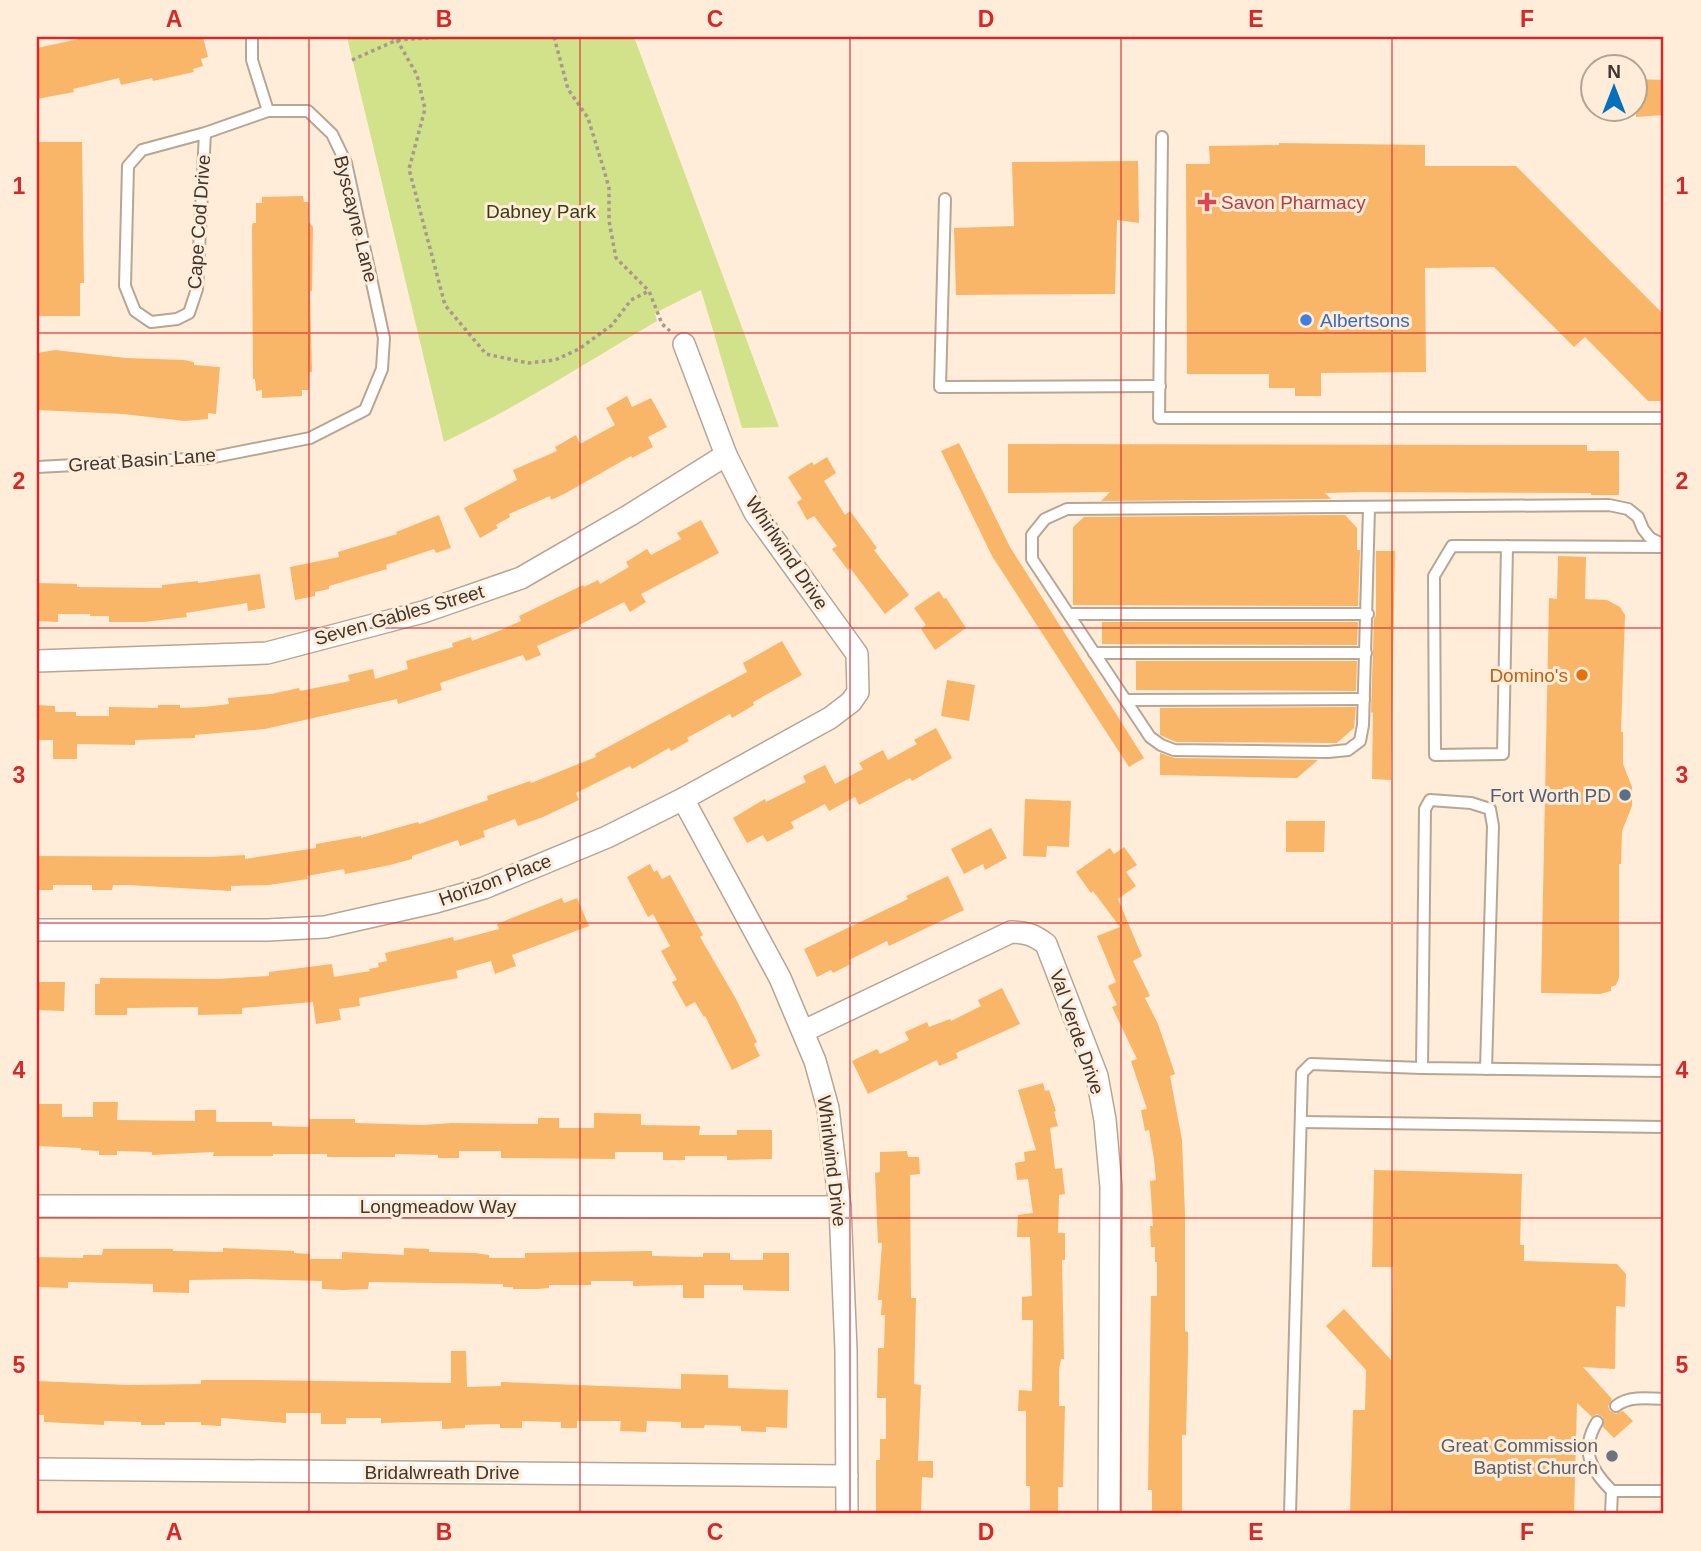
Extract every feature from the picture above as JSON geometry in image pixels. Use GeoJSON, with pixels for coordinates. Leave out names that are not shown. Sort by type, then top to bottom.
{"type":"FeatureCollection","features":[{"type":"Feature","properties":{"kind":"street","name":"Whirlwind Drive"},"geometry":{"type":"LineString","coordinates":[[684,344],[726,455],[755,513],[857,654],[859,681]]}},
{"type":"Feature","properties":{"kind":"street","name":"Seven Gables Street"},"geometry":{"type":"LineString","coordinates":[[37,661],[267,653],[423,612],[521,578],[726,455]]}},
{"type":"Feature","properties":{"kind":"street","name":"Horizon Place"},"geometry":{"type":"LineString","coordinates":[[37,930],[267,930],[325,927],[436,902],[484,888],[607,837],[683,799],[830,718],[858,692],[859,681]]}},
{"type":"Feature","properties":{"kind":"street","name":"Whirlwind Drive"},"geometry":{"type":"LineString","coordinates":[[683,799],[780,978],[804,1031],[828,1108],[840,1206],[846,1350],[847,1514]]}},
{"type":"Feature","properties":{"kind":"street","name":"Val Verde Drive"},"geometry":{"type":"LineString","coordinates":[[804,1031],[1011,932],[1035,935],[1046,944],[1097,1076],[1105,1120],[1111,1187],[1109,1514]]}},
{"type":"Feature","properties":{"kind":"street","name":"Longmeadow Way"},"geometry":{"type":"LineString","coordinates":[[37,1206],[840,1206]]}},
{"type":"Feature","properties":{"kind":"street","name":"Bridalwreath Drive"},"geometry":{"type":"LineString","coordinates":[[37,1469],[847,1476]]}},
{"type":"Feature","properties":{"kind":"lane"},"geometry":{"type":"LineString","coordinates":[[252,37],[252,60],[268,111]]}},
{"type":"Feature","properties":{"kind":"lane","name":"Cape Cod Drive"},"geometry":{"type":"LineString","coordinates":[[205,133],[197,289],[189,313],[177,319],[151,322],[135,311],[125,286],[128,166],[142,150],[205,133],[268,111]]}},
{"type":"Feature","properties":{"kind":"lane","name":"Byscayne Lane"},"geometry":{"type":"LineString","coordinates":[[268,111],[308,111],[332,134],[346,163],[384,338],[382,369],[365,410]]}},
{"type":"Feature","properties":{"kind":"lane"},"geometry":{"type":"LineString","coordinates":[[1162,137],[1159,418],[1664,418]]}},
{"type":"Feature","properties":{"kind":"lane"},"geometry":{"type":"LineString","coordinates":[[945,199],[940,387],[1160,386]]}},
{"type":"Feature","properties":{"kind":"lane","name":"Great Basin Lane"},"geometry":{"type":"LineString","coordinates":[[37,467],[209,458],[310,438],[365,410]]}},
{"type":"Feature","properties":{"kind":"lane"},"geometry":{"type":"LineString","coordinates":[[1369,508],[1364,699],[1360,741],[1348,750],[1174,750],[1161,745],[1150,737],[1032,559],[1032,535],[1045,519],[1067,509],[1609,505],[1628,509],[1639,517],[1650,538],[1664,546]]}},
{"type":"Feature","properties":{"kind":"lane"},"geometry":{"type":"LineString","coordinates":[[1507,547],[1503,754],[1434,755],[1434,576],[1452,546],[1664,546]]}},
{"type":"Feature","properties":{"kind":"lane"},"geometry":{"type":"LineString","coordinates":[[1069,614],[1368,614]]}},
{"type":"Feature","properties":{"kind":"lane"},"geometry":{"type":"LineString","coordinates":[[1094,653],[1366,653]]}},
{"type":"Feature","properties":{"kind":"lane"},"geometry":{"type":"LineString","coordinates":[[1126,700],[1364,699]]}},
{"type":"Feature","properties":{"kind":"lane"},"geometry":{"type":"LineString","coordinates":[[1422,1068],[1425,809],[1430,800],[1471,803],[1490,809],[1493,826],[1486,1069]]}},
{"type":"Feature","properties":{"kind":"lane"},"geometry":{"type":"LineString","coordinates":[[1290,1514],[1302,1073],[1311,1064],[1664,1071]]}},
{"type":"Feature","properties":{"kind":"lane"},"geometry":{"type":"LineString","coordinates":[[1301,1122],[1664,1127]]}},
{"type":"Feature","properties":{"kind":"lane"},"geometry":{"type":"LineString","coordinates":[[1616,1406],[1622,1401],[1642,1398],[1664,1399]]}},
{"type":"Feature","properties":{"kind":"lane"},"geometry":{"type":"LineString","coordinates":[[1597,1422],[1589,1435],[1588,1456],[1598,1477],[1612,1491],[1664,1492]]}},
{"type":"Feature","properties":{"kind":"lane"},"geometry":{"type":"LineString","coordinates":[[1611,1514],[1612,1491]]}},
{"type":"Feature","properties":{"kind":"path"},"geometry":{"type":"LineString","coordinates":[[391,37],[397,40],[417,75],[425,109],[409,169],[445,305],[486,354],[528,363],[555,360],[579,349],[612,325],[631,300],[649,291]]}},
{"type":"Feature","properties":{"kind":"path"},"geometry":{"type":"LineString","coordinates":[[352,60],[397,40],[443,37]]}},
{"type":"Feature","properties":{"kind":"path"},"geometry":{"type":"LineString","coordinates":[[554,37],[568,89],[588,118],[604,170],[609,188],[609,221],[616,258],[649,291],[662,324],[684,344]]}},
{"type":"Feature","properties":{"kind":"green space","name":"Dabney Park"},"geometry":{"type":"Polygon","coordinates":[[[347,37],[634,37],[779,427],[742,428],[701,290],[655,313],[657,321],[552,384],[444,442],[347,37]]]}},
{"type":"Feature","properties":{"kind":"building"},"geometry":{"type":"Polygon","coordinates":[[[88,37],[203,37],[208,57],[201,59],[203,66],[193,69],[194,72],[121,85],[119,78],[73,89],[74,92],[37,99],[37,48],[88,37]]]}},
{"type":"Feature","properties":{"kind":"building"},"geometry":{"type":"Polygon","coordinates":[[[1648,79],[1664,80],[1664,115],[1648,116],[1648,79]]]}},
{"type":"Feature","properties":{"kind":"building"},"geometry":{"type":"Polygon","coordinates":[[[37,142],[82,142],[84,283],[80,283],[80,316],[37,316],[37,142]]]}},
{"type":"Feature","properties":{"kind":"building","name":"Albertsons"},"geometry":{"type":"Polygon","coordinates":[[[1279,143],[1425,145],[1425,166],[1516,166],[1664,315],[1664,401],[1648,401],[1585,337],[1574,347],[1494,267],[1425,268],[1426,372],[1321,373],[1321,396],[1295,396],[1295,388],[1269,388],[1269,374],[1187,374],[1186,164],[1210,164],[1209,146],[1279,143]]]}},
{"type":"Feature","properties":{"kind":"building"},"geometry":{"type":"Polygon","coordinates":[[[1138,161],[1139,223],[1117,220],[1115,294],[956,295],[954,228],[1014,226],[1012,162],[1138,161]]]}},
{"type":"Feature","properties":{"kind":"building"},"geometry":{"type":"Polygon","coordinates":[[[303,196],[304,202],[309,202],[309,222],[313,227],[310,291],[312,372],[309,372],[309,390],[302,390],[302,396],[262,398],[262,390],[256,391],[253,379],[252,226],[256,223],[256,203],[262,203],[262,197],[303,196]]]}},
{"type":"Feature","properties":{"kind":"building"},"geometry":{"type":"Polygon","coordinates":[[[55,350],[126,358],[184,360],[194,362],[194,365],[220,367],[216,414],[208,413],[208,419],[185,421],[123,414],[37,410],[37,353],[55,350]]]}},
{"type":"Feature","properties":{"kind":"building"},"geometry":{"type":"Polygon","coordinates":[[[627,396],[632,407],[651,398],[667,427],[648,437],[653,447],[632,458],[631,456],[551,500],[550,496],[509,514],[510,517],[496,525],[498,528],[480,538],[464,508],[517,480],[513,470],[557,451],[555,447],[576,435],[580,444],[615,425],[606,408],[627,396]]]}},
{"type":"Feature","properties":{"kind":"building"},"geometry":{"type":"Polygon","coordinates":[[[959,443],[1010,547],[1144,758],[1129,767],[992,556],[941,451],[959,443]]]}},
{"type":"Feature","properties":{"kind":"building"},"geometry":{"type":"Polygon","coordinates":[[[1008,444],[1587,445],[1587,451],[1619,451],[1619,495],[1361,492],[1325,493],[1331,499],[1101,501],[1110,492],[1008,493],[1008,444]]]}},
{"type":"Feature","properties":{"kind":"building"},"geometry":{"type":"Polygon","coordinates":[[[827,457],[836,473],[824,481],[845,515],[850,511],[877,548],[874,550],[909,595],[885,614],[832,549],[837,546],[814,516],[807,520],[797,502],[802,499],[788,477],[812,462],[814,465],[827,457]]]}},
{"type":"Feature","properties":{"kind":"building"},"geometry":{"type":"Polygon","coordinates":[[[439,515],[451,548],[436,553],[434,549],[386,565],[387,569],[329,586],[329,589],[315,592],[315,596],[295,600],[290,567],[339,557],[338,552],[397,534],[396,532],[439,515]]]}},
{"type":"Feature","properties":{"kind":"building"},"geometry":{"type":"Polygon","coordinates":[[[1345,515],[1357,528],[1357,550],[1360,550],[1358,606],[1073,605],[1073,527],[1084,517],[1345,515]]]}},
{"type":"Feature","properties":{"kind":"building"},"geometry":{"type":"Polygon","coordinates":[[[701,520],[719,553],[641,594],[646,602],[630,612],[624,602],[579,625],[580,627],[537,646],[541,655],[526,661],[523,655],[440,683],[442,690],[398,704],[397,699],[265,729],[195,735],[195,738],[135,740],[135,745],[77,744],[77,759],[53,759],[53,740],[37,740],[37,705],[55,706],[55,712],[76,712],[76,716],[109,716],[109,707],[203,707],[229,704],[228,698],[299,688],[300,691],[350,681],[348,675],[373,669],[375,679],[408,669],[406,661],[453,647],[452,643],[471,637],[472,641],[501,630],[521,621],[519,616],[583,585],[584,587],[598,580],[600,584],[629,567],[626,562],[647,549],[651,555],[681,539],[677,533],[701,520]]]}},
{"type":"Feature","properties":{"kind":"building"},"geometry":{"type":"Polygon","coordinates":[[[1376,551],[1395,551],[1391,780],[1372,779],[1373,712],[1371,713],[1376,551]]]}},
{"type":"Feature","properties":{"kind":"building"},"geometry":{"type":"Polygon","coordinates":[[[1558,556],[1586,557],[1585,599],[1607,600],[1620,607],[1625,615],[1621,732],[1623,764],[1632,787],[1632,806],[1622,831],[1619,864],[1619,978],[1611,991],[1600,994],[1541,993],[1549,598],[1557,599],[1558,556]]]}},
{"type":"Feature","properties":{"kind":"building"},"geometry":{"type":"Polygon","coordinates":[[[260,574],[265,608],[248,611],[247,603],[186,613],[187,617],[144,622],[109,622],[109,616],[90,614],[58,614],[58,622],[37,621],[37,583],[77,584],[77,587],[162,588],[162,585],[260,574]]]}},
{"type":"Feature","properties":{"kind":"building"},"geometry":{"type":"Polygon","coordinates":[[[939,591],[966,628],[935,650],[921,629],[926,625],[914,608],[939,591]]]}},
{"type":"Feature","properties":{"kind":"building"},"geometry":{"type":"Polygon","coordinates":[[[1102,622],[1358,622],[1357,645],[1102,644],[1102,622]]]}},
{"type":"Feature","properties":{"kind":"building"},"geometry":{"type":"Polygon","coordinates":[[[782,641],[802,675],[753,702],[754,705],[732,718],[730,714],[687,738],[689,741],[671,751],[669,748],[632,769],[630,766],[576,793],[579,800],[518,826],[515,819],[483,831],[485,837],[460,846],[458,840],[390,865],[345,874],[344,869],[307,876],[308,879],[269,885],[231,886],[231,891],[128,885],[113,885],[112,890],[92,890],[92,885],[53,885],[53,890],[37,890],[37,856],[245,855],[245,859],[316,848],[316,844],[361,838],[418,822],[419,824],[488,800],[487,796],[530,781],[531,783],[596,757],[595,754],[747,672],[743,663],[782,641]]]}},
{"type":"Feature","properties":{"kind":"building"},"geometry":{"type":"Polygon","coordinates":[[[1136,661],[1357,661],[1356,691],[1136,690],[1136,661]]]}},
{"type":"Feature","properties":{"kind":"building"},"geometry":{"type":"Polygon","coordinates":[[[947,680],[975,685],[969,721],[941,716],[947,680]]]}},
{"type":"Feature","properties":{"kind":"building"},"geometry":{"type":"Polygon","coordinates":[[[1356,707],[1354,728],[1337,743],[1176,742],[1160,735],[1160,708],[1356,707]]]}},
{"type":"Feature","properties":{"kind":"building"},"geometry":{"type":"Polygon","coordinates":[[[936,728],[952,758],[912,781],[910,778],[859,805],[855,797],[829,811],[825,804],[791,822],[794,828],[767,842],[763,835],[747,843],[733,818],[765,799],[766,802],[806,782],[803,776],[825,765],[835,784],[863,769],[859,763],[883,750],[888,760],[917,744],[914,740],[936,728]]]}},
{"type":"Feature","properties":{"kind":"building"},"geometry":{"type":"Polygon","coordinates":[[[1160,753],[1174,758],[1318,760],[1297,778],[1160,775],[1160,753]]]}},
{"type":"Feature","properties":{"kind":"building"},"geometry":{"type":"Polygon","coordinates":[[[1025,799],[1071,801],[1069,847],[1047,846],[1046,857],[1023,856],[1025,799]]]}},
{"type":"Feature","properties":{"kind":"building"},"geometry":{"type":"Polygon","coordinates":[[[1286,821],[1325,821],[1324,852],[1286,852],[1286,821]]]}},
{"type":"Feature","properties":{"kind":"building"},"geometry":{"type":"Polygon","coordinates":[[[991,828],[1007,858],[985,870],[983,864],[964,874],[951,849],[991,828]]]}},
{"type":"Feature","properties":{"kind":"building"},"geometry":{"type":"Polygon","coordinates":[[[1124,847],[1137,865],[1126,872],[1136,886],[1118,899],[1142,956],[1133,961],[1150,996],[1145,998],[1158,1024],[1175,1074],[1170,1076],[1182,1140],[1185,1331],[1188,1332],[1188,1352],[1186,1435],[1182,1435],[1182,1514],[1152,1514],[1152,1490],[1148,1490],[1151,1296],[1157,1296],[1157,1262],[1155,1247],[1151,1247],[1150,1226],[1153,1226],[1150,1181],[1156,1180],[1149,1130],[1145,1131],[1141,1110],[1147,1109],[1131,1061],[1137,1059],[1112,1007],[1117,1005],[1108,986],[1116,982],[1097,936],[1120,927],[1076,872],[1110,848],[1114,854],[1124,847]]]}},
{"type":"Feature","properties":{"kind":"building"},"geometry":{"type":"Polygon","coordinates":[[[650,864],[662,879],[670,875],[757,1042],[754,1044],[760,1056],[732,1070],[705,1016],[695,1002],[686,1007],[672,982],[677,980],[661,951],[670,946],[653,914],[648,917],[627,877],[650,864]]]}},
{"type":"Feature","properties":{"kind":"building"},"geometry":{"type":"Polygon","coordinates":[[[948,876],[964,910],[889,946],[887,941],[849,960],[851,964],[817,977],[804,949],[908,899],[906,896],[948,876]]]}},
{"type":"Feature","properties":{"kind":"building"},"geometry":{"type":"Polygon","coordinates":[[[562,898],[564,903],[577,898],[589,926],[512,955],[516,966],[495,974],[491,961],[456,971],[458,978],[359,998],[360,1006],[339,1009],[341,1020],[316,1024],[313,1002],[242,1008],[242,1014],[198,1015],[198,1007],[127,1008],[127,1015],[95,1015],[95,984],[100,984],[100,978],[215,979],[269,976],[269,972],[332,964],[334,977],[370,971],[369,969],[379,967],[378,963],[387,961],[385,953],[453,937],[454,941],[499,929],[497,924],[562,898]]]}},
{"type":"Feature","properties":{"kind":"building"},"geometry":{"type":"Polygon","coordinates":[[[37,982],[65,982],[64,1011],[37,1010],[37,982]]]}},
{"type":"Feature","properties":{"kind":"building"},"geometry":{"type":"Polygon","coordinates":[[[1002,988],[1020,1024],[956,1053],[958,1058],[939,1066],[937,1060],[868,1094],[852,1061],[877,1049],[880,1054],[909,1040],[905,1032],[927,1022],[929,1027],[950,1019],[951,1021],[981,1006],[978,1000],[1002,988]]]}},
{"type":"Feature","properties":{"kind":"building"},"geometry":{"type":"Polygon","coordinates":[[[1043,1083],[1045,1091],[1049,1090],[1056,1111],[1054,1112],[1058,1126],[1050,1128],[1055,1169],[1062,1168],[1065,1194],[1059,1195],[1058,1233],[1065,1233],[1065,1260],[1062,1260],[1064,1359],[1061,1359],[1059,1370],[1059,1406],[1065,1406],[1063,1487],[1058,1487],[1058,1514],[1030,1514],[1030,1486],[1026,1486],[1026,1411],[1018,1411],[1019,1390],[1032,1391],[1033,1320],[1022,1320],[1022,1297],[1032,1296],[1031,1260],[1030,1237],[1017,1237],[1018,1215],[1033,1213],[1028,1179],[1017,1180],[1015,1163],[1025,1161],[1024,1152],[1036,1150],[1018,1090],[1043,1083]]]}},
{"type":"Feature","properties":{"kind":"building"},"geometry":{"type":"Polygon","coordinates":[[[93,1102],[118,1102],[117,1120],[195,1121],[195,1110],[216,1110],[216,1122],[272,1122],[272,1126],[309,1127],[309,1119],[355,1119],[355,1123],[423,1125],[538,1124],[538,1118],[559,1118],[559,1128],[594,1128],[594,1113],[641,1114],[641,1125],[700,1126],[699,1135],[737,1135],[737,1130],[772,1130],[772,1159],[727,1160],[727,1156],[685,1156],[685,1160],[663,1160],[663,1152],[615,1152],[615,1159],[501,1158],[501,1151],[459,1151],[459,1158],[395,1154],[395,1157],[327,1157],[327,1154],[213,1156],[214,1152],[152,1155],[152,1152],[117,1151],[117,1155],[99,1155],[99,1151],[81,1148],[37,1146],[39,1104],[62,1104],[62,1117],[93,1117],[93,1102]]]}},
{"type":"Feature","properties":{"kind":"building"},"geometry":{"type":"Polygon","coordinates":[[[907,1151],[908,1157],[919,1157],[920,1174],[910,1175],[911,1298],[916,1298],[914,1384],[921,1385],[918,1461],[933,1461],[933,1478],[922,1477],[921,1514],[876,1514],[876,1460],[880,1460],[880,1439],[886,1439],[886,1398],[877,1398],[878,1348],[884,1348],[885,1315],[881,1315],[882,1300],[878,1300],[882,1243],[878,1243],[875,1173],[880,1172],[880,1152],[907,1151]]]}},
{"type":"Feature","properties":{"kind":"building"},"geometry":{"type":"Polygon","coordinates":[[[1374,1170],[1522,1174],[1520,1245],[1524,1245],[1524,1261],[1617,1264],[1626,1274],[1625,1307],[1616,1306],[1615,1369],[1583,1367],[1612,1399],[1608,1406],[1610,1411],[1616,1414],[1623,1411],[1633,1421],[1614,1438],[1603,1427],[1603,1417],[1597,1414],[1592,1417],[1577,1403],[1574,1514],[1350,1514],[1353,1410],[1365,1410],[1366,1370],[1326,1326],[1344,1309],[1391,1360],[1393,1267],[1372,1267],[1374,1170]]]}},
{"type":"Feature","properties":{"kind":"building"},"geometry":{"type":"Polygon","coordinates":[[[223,1248],[294,1251],[310,1254],[309,1259],[342,1259],[342,1252],[404,1255],[404,1248],[429,1249],[429,1252],[475,1253],[489,1255],[489,1258],[525,1258],[525,1253],[652,1251],[652,1256],[703,1257],[703,1253],[730,1253],[730,1260],[763,1260],[763,1253],[789,1253],[789,1291],[743,1290],[743,1285],[704,1285],[704,1298],[683,1298],[683,1285],[633,1286],[633,1281],[591,1281],[591,1285],[549,1285],[549,1288],[538,1289],[513,1289],[503,1287],[503,1284],[369,1282],[368,1289],[343,1290],[322,1289],[322,1281],[189,1280],[189,1293],[153,1292],[153,1284],[68,1282],[68,1288],[37,1287],[37,1257],[83,1258],[83,1255],[102,1255],[103,1249],[223,1252],[223,1248]]]}},
{"type":"Feature","properties":{"kind":"building"},"geometry":{"type":"Polygon","coordinates":[[[451,1351],[466,1351],[467,1387],[501,1386],[501,1382],[681,1389],[681,1374],[728,1375],[728,1388],[788,1390],[787,1428],[766,1427],[766,1432],[741,1431],[741,1426],[705,1425],[704,1428],[681,1428],[681,1422],[647,1421],[646,1432],[620,1431],[621,1421],[577,1421],[577,1428],[561,1428],[561,1422],[522,1421],[522,1428],[500,1428],[500,1424],[442,1429],[442,1421],[381,1423],[381,1418],[346,1418],[346,1424],[321,1424],[321,1413],[286,1413],[286,1423],[221,1418],[221,1426],[201,1425],[201,1422],[141,1425],[141,1422],[104,1421],[104,1425],[44,1422],[44,1415],[37,1415],[37,1381],[129,1385],[201,1384],[201,1380],[451,1383],[451,1351]]]}},
{"type":"Feature","properties":{"kind":"place","name":"Savon Pharmacy"},"geometry":{"type":"Point","coordinates":[1207,202]}},
{"type":"Feature","properties":{"kind":"place","name":"Albertsons"},"geometry":{"type":"Point","coordinates":[1306,320]}},
{"type":"Feature","properties":{"kind":"place","name":"Domino's"},"geometry":{"type":"Point","coordinates":[1582,675]}},
{"type":"Feature","properties":{"kind":"place","name":"Fort Worth PD"},"geometry":{"type":"Point","coordinates":[1625,795]}},
{"type":"Feature","properties":{"kind":"place","name":"Great Commission Baptist Church"},"geometry":{"type":"Point","coordinates":[1612,1456]}}]}
